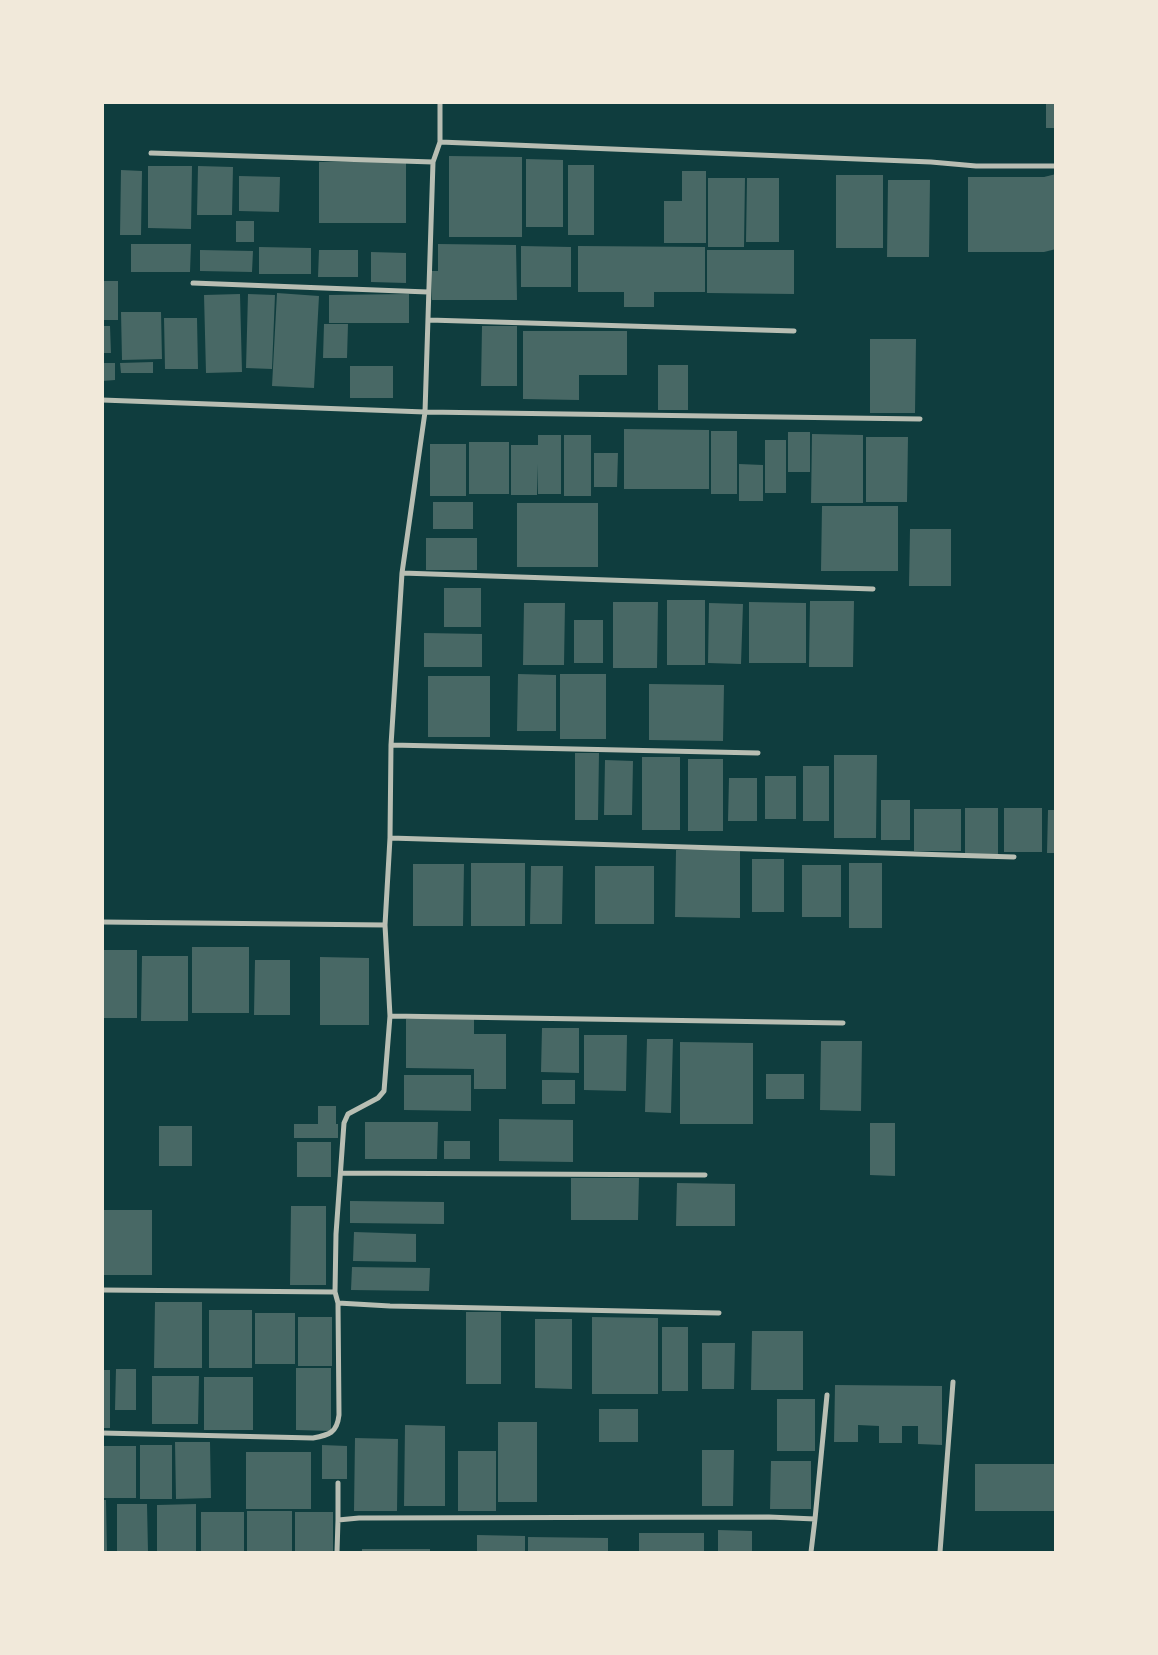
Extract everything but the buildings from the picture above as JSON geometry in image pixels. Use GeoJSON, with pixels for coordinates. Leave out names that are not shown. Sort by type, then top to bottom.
{"type":"FeatureCollection","features":[{"type":"Feature","properties":{"kind":"street"},"geometry":{"type":"LineString","coordinates":[[102,1432],[313,1438],[327,1435],[338,1424],[338,1303],[335,1292],[336,1234],[344,1123],[348,1114],[378,1098],[384,1091],[390,1016],[385,925],[390,838],[391,745],[402,573],[425,412],[433,162],[440,142],[440,102]]}},
{"type":"Feature","properties":{"kind":"street"},"geometry":{"type":"LineString","coordinates":[[440,142],[931,162],[976,166],[1056,166]]}},
{"type":"Feature","properties":{"kind":"street"},"geometry":{"type":"LineString","coordinates":[[151,153],[433,162]]}},
{"type":"Feature","properties":{"kind":"street"},"geometry":{"type":"LineString","coordinates":[[193,283],[428,292]]}},
{"type":"Feature","properties":{"kind":"street"},"geometry":{"type":"LineString","coordinates":[[429,320],[794,331]]}},
{"type":"Feature","properties":{"kind":"street"},"geometry":{"type":"LineString","coordinates":[[102,400],[425,412],[920,419]]}},
{"type":"Feature","properties":{"kind":"street"},"geometry":{"type":"LineString","coordinates":[[402,573],[874,588]]}},
{"type":"Feature","properties":{"kind":"street"},"geometry":{"type":"LineString","coordinates":[[391,745],[758,753]]}},
{"type":"Feature","properties":{"kind":"street"},"geometry":{"type":"LineString","coordinates":[[390,838],[1014,857]]}},
{"type":"Feature","properties":{"kind":"street"},"geometry":{"type":"LineString","coordinates":[[102,922],[385,925]]}},
{"type":"Feature","properties":{"kind":"street"},"geometry":{"type":"LineString","coordinates":[[390,1016],[843,1023]]}},
{"type":"Feature","properties":{"kind":"street"},"geometry":{"type":"LineString","coordinates":[[340,1172],[705,1174]]}},
{"type":"Feature","properties":{"kind":"street"},"geometry":{"type":"LineString","coordinates":[[102,1290],[335,1292]]}},
{"type":"Feature","properties":{"kind":"street"},"geometry":{"type":"LineString","coordinates":[[338,1303],[390,1306],[720,1313]]}},
{"type":"Feature","properties":{"kind":"street"},"geometry":{"type":"LineString","coordinates":[[940,1552],[953,1382]]}},
{"type":"Feature","properties":{"kind":"street"},"geometry":{"type":"LineString","coordinates":[[811,1552],[827,1395]]}},
{"type":"Feature","properties":{"kind":"street"},"geometry":{"type":"LineString","coordinates":[[337,1552],[338,1483]]}},
{"type":"Feature","properties":{"kind":"street"},"geometry":{"type":"LineString","coordinates":[[338,1520],[359,1518],[769,1517],[815,1520]]}}]}
